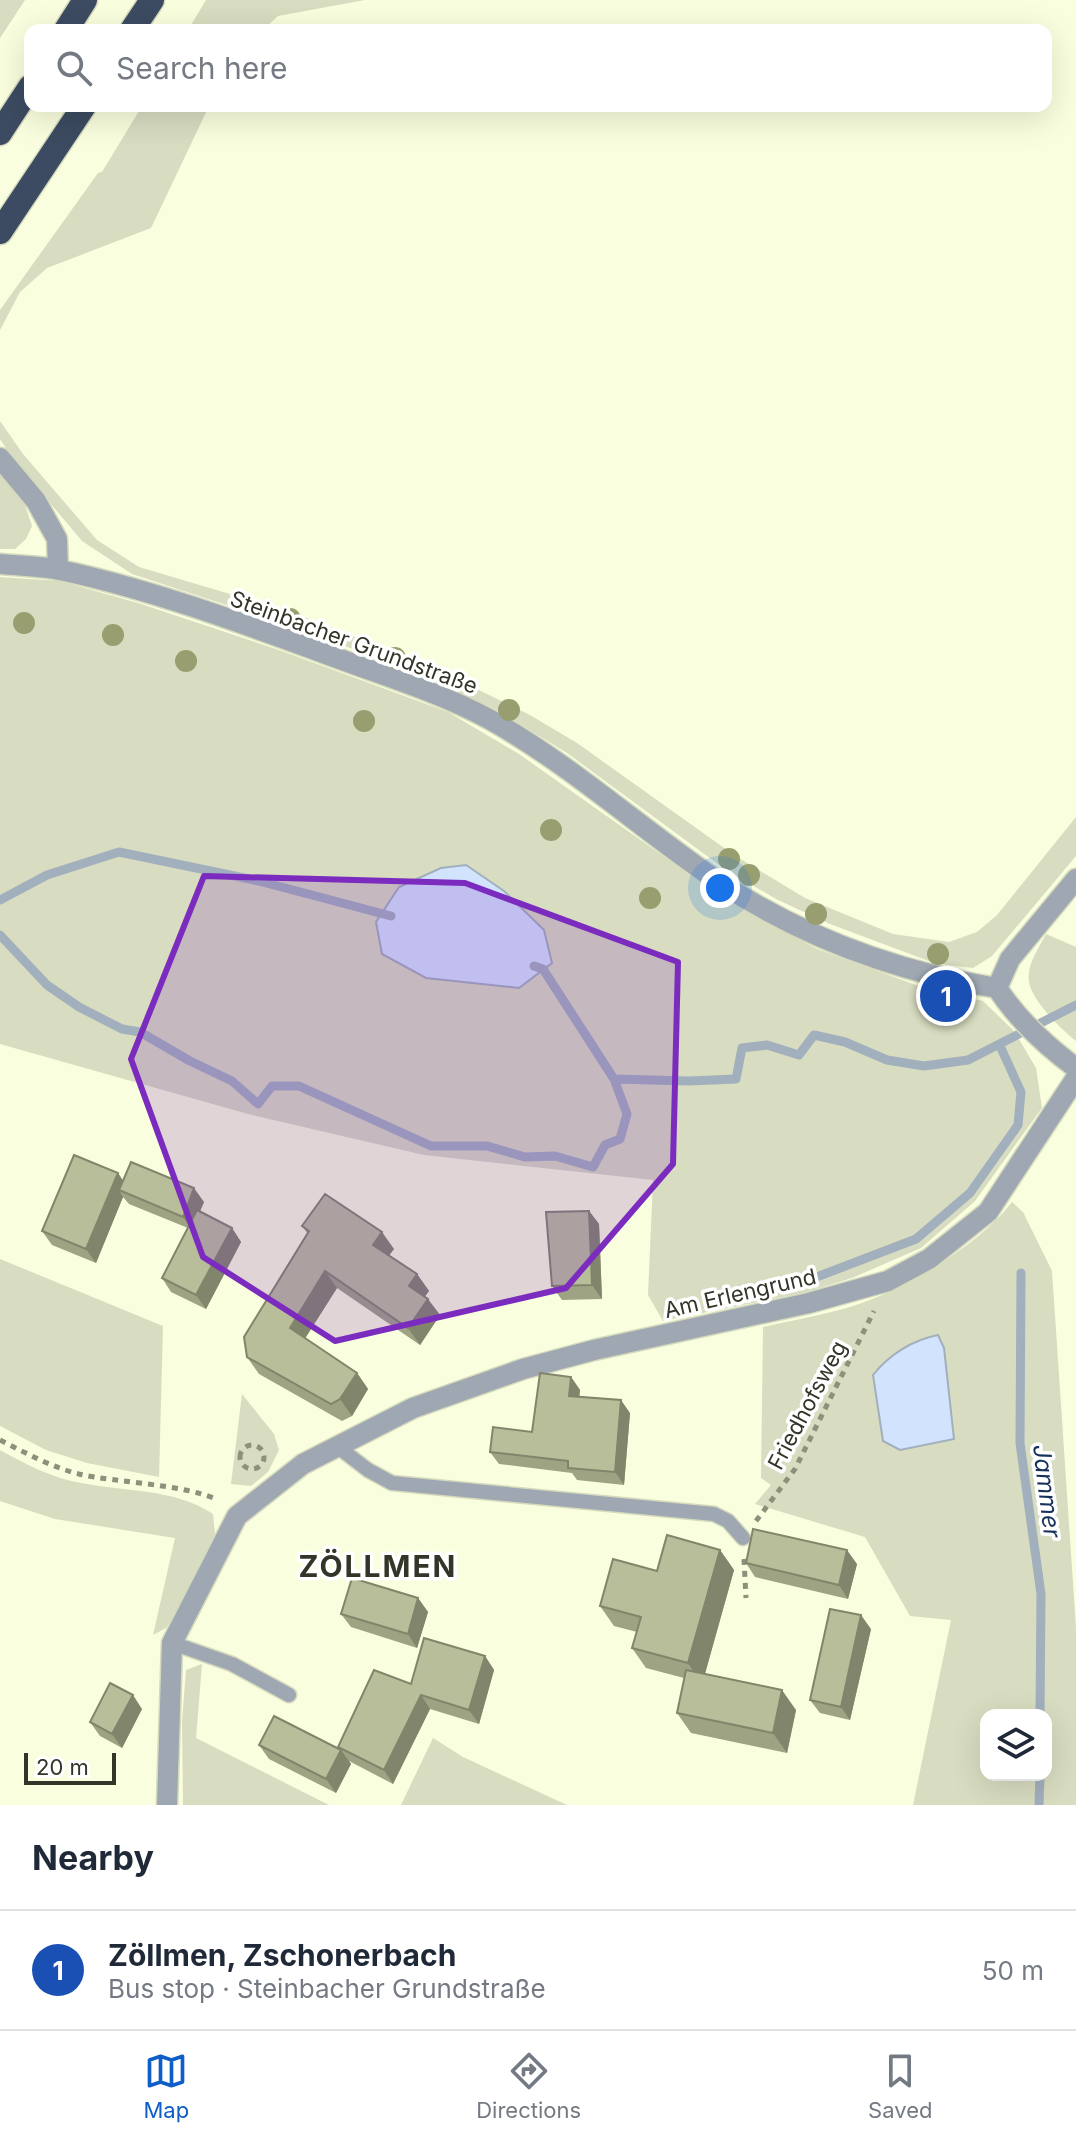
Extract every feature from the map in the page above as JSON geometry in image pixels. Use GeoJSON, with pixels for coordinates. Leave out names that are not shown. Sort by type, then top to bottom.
{"type":"FeatureCollection","features":[{"type":"Feature","properties":{"kind":"highway"},"geometry":{"type":"LineString","coordinates":[[70,24],[85,0]]}},
{"type":"Feature","properties":{"kind":"highway"},"geometry":{"type":"LineString","coordinates":[[136,24],[152,0]]}},
{"type":"Feature","properties":{"kind":"highway"},"geometry":{"type":"LineString","coordinates":[[0,133],[24,96]]}},
{"type":"Feature","properties":{"kind":"highway"},"geometry":{"type":"LineString","coordinates":[[0,232],[80,112]]}},
{"type":"Feature","properties":{"kind":"street"},"geometry":{"type":"LineString","coordinates":[[0,458],[36,501],[57,539],[58,570]]}},
{"type":"Feature","properties":{"kind":"street","name":"Steinbacher Grundstraße"},"geometry":{"type":"LineString","coordinates":[[0,564],[58,570],[135,589],[268,633],[451,701],[490,720],[561,766],[718,881],[773,913],[826,941],[1002,996]]}},
{"type":"Feature","properties":{"kind":"street"},"geometry":{"type":"LineString","coordinates":[[1073,888],[1010,959],[1002,996],[1047,1047],[1076,1068]]}},
{"type":"Feature","properties":{"kind":"street","name":"Am Erlengrund"},"geometry":{"type":"LineString","coordinates":[[167,1805],[172,1643],[237,1516],[303,1464],[413,1408],[523,1369],[594,1350],[809,1303],[888,1281],[929,1259],[988,1212],[1076,1078]]}},
{"type":"Feature","properties":{"kind":"lane"},"geometry":{"type":"LineString","coordinates":[[338,1447],[368,1470],[392,1483],[714,1514],[728,1521],[743,1538]]}},
{"type":"Feature","properties":{"kind":"lane"},"geometry":{"type":"LineString","coordinates":[[172,1643],[232,1664],[289,1695]]}},
{"type":"Feature","properties":{"kind":"path","name":"Friedhofsweg"},"geometry":{"type":"LineString","coordinates":[[743,1538],[795,1469],[888,1281]]}},
{"type":"Feature","properties":{"kind":"path"},"geometry":{"type":"LineString","coordinates":[[0,1440],[43,1462],[78,1473],[215,1498],[237,1516]]}},
{"type":"Feature","properties":{"kind":"path"},"geometry":{"type":"LineString","coordinates":[[256,1446],[264,1458],[257,1468],[250,1469],[243,1465],[243,1450],[256,1446]]}},
{"type":"Feature","properties":{"kind":"path"},"geometry":{"type":"LineString","coordinates":[[743,1538],[746,1598]]}},
{"type":"Feature","properties":{"kind":"highlighted area"},"geometry":{"type":"Polygon","coordinates":[[[204,876],[465,883],[678,962],[673,1164],[566,1288],[335,1341],[203,1257],[131,1059],[204,876]]]}},
{"type":"Feature","properties":{"kind":"green space"},"geometry":{"type":"Polygon","coordinates":[[[0,0],[25,0],[0,38],[0,0]]]}},
{"type":"Feature","properties":{"kind":"green space"},"geometry":{"type":"Polygon","coordinates":[[[206,0],[365,0],[278,16],[269,24],[192,24],[206,0]]]}},
{"type":"Feature","properties":{"kind":"green space"},"geometry":{"type":"Polygon","coordinates":[[[138,112],[206,112],[151,228],[47,268],[20,292],[0,330],[0,310],[98,173],[102,172],[138,112]]]}},
{"type":"Feature","properties":{"kind":"green space"},"geometry":{"type":"Polygon","coordinates":[[[0,421],[23,454],[97,540],[139,567],[294,613],[434,668],[530,715],[577,743],[734,855],[805,898],[893,934],[949,942],[977,932],[997,915],[1076,817],[1076,856],[992,956],[973,968],[934,963],[830,924],[778,900],[726,870],[567,753],[495,709],[416,672],[132,574],[82,541],[13,459],[0,439],[0,421]]]}},
{"type":"Feature","properties":{"kind":"green space"},"geometry":{"type":"Polygon","coordinates":[[[0,474],[25,505],[32,526],[26,539],[15,549],[0,549],[0,474]]]}},
{"type":"Feature","properties":{"kind":"green space"},"geometry":{"type":"Polygon","coordinates":[[[0,577],[60,581],[138,603],[282,651],[448,712],[519,754],[724,899],[817,949],[916,985],[983,1001],[1014,1031],[1036,1068],[1042,1108],[975,1201],[921,1248],[852,1278],[807,1292],[663,1321],[648,1295],[653,1180],[424,1155],[248,1114],[0,1044],[0,577]],[[467,866],[441,868],[399,888],[376,922],[520,988],[552,963],[467,866]]]}},
{"type":"Feature","properties":{"kind":"green space"},"geometry":{"type":"Polygon","coordinates":[[[1046,934],[1076,947],[1076,1041],[1041,1006],[1029,982],[1031,963],[1046,934]]]}},
{"type":"Feature","properties":{"kind":"green space"},"geometry":{"type":"Polygon","coordinates":[[[1012,1202],[1023,1212],[1052,1271],[1076,1628],[1076,1805],[913,1805],[951,1620],[910,1616],[865,1537],[755,1504],[771,1485],[761,1478],[763,1327],[873,1299],[939,1264],[980,1234],[1012,1202]]]}},
{"type":"Feature","properties":{"kind":"green space"},"geometry":{"type":"Polygon","coordinates":[[[0,1259],[163,1326],[159,1477],[87,1463],[46,1450],[0,1426],[0,1259]]]}},
{"type":"Feature","properties":{"kind":"green space"},"geometry":{"type":"Polygon","coordinates":[[[242,1394],[274,1434],[279,1450],[268,1472],[251,1486],[231,1484],[242,1394]]]}},
{"type":"Feature","properties":{"kind":"green space"},"geometry":{"type":"Polygon","coordinates":[[[0,1450],[60,1478],[166,1495],[213,1514],[215,1534],[179,1609],[166,1628],[153,1635],[175,1538],[55,1519],[0,1501],[0,1450]]]}},
{"type":"Feature","properties":{"kind":"green space"},"geometry":{"type":"Polygon","coordinates":[[[202,1664],[196,1738],[329,1805],[183,1805],[182,1722],[186,1670],[202,1664]]]}},
{"type":"Feature","properties":{"kind":"green space"},"geometry":{"type":"Polygon","coordinates":[[[433,1738],[463,1757],[567,1805],[401,1805],[433,1738]]]}},
{"type":"Feature","properties":{"kind":"water"},"geometry":{"type":"Polygon","coordinates":[[[466,865],[504,891],[544,930],[552,963],[519,988],[426,978],[382,954],[376,922],[399,887],[441,868],[466,865]]]}},
{"type":"Feature","properties":{"kind":"water"},"geometry":{"type":"Polygon","coordinates":[[[938,1335],[944,1348],[954,1439],[900,1450],[883,1441],[873,1375],[902,1349],[938,1335]]]}},
{"type":"Feature","properties":{"kind":"building"},"geometry":{"type":"Polygon","coordinates":[[[74,1155],[118,1173],[86,1249],[42,1231],[74,1155]]]}},
{"type":"Feature","properties":{"kind":"building"},"geometry":{"type":"Polygon","coordinates":[[[131,1162],[194,1188],[183,1217],[119,1190],[131,1162]]]}},
{"type":"Feature","properties":{"kind":"building"},"geometry":{"type":"Polygon","coordinates":[[[325,1194],[382,1232],[373,1245],[417,1274],[409,1286],[428,1299],[408,1328],[325,1271],[290,1328],[357,1373],[340,1399],[331,1404],[247,1357],[244,1337],[309,1231],[302,1226],[325,1194]]]}},
{"type":"Feature","properties":{"kind":"building"},"geometry":{"type":"Polygon","coordinates":[[[197,1210],[232,1228],[196,1295],[162,1278],[197,1210]]]}},
{"type":"Feature","properties":{"kind":"building"},"geometry":{"type":"Polygon","coordinates":[[[589,1211],[592,1285],[552,1286],[546,1212],[589,1211]]]}},
{"type":"Feature","properties":{"kind":"building"},"geometry":{"type":"Polygon","coordinates":[[[540,1373],[571,1377],[569,1396],[621,1400],[615,1472],[568,1468],[568,1461],[490,1452],[493,1427],[532,1432],[540,1373]]]}},
{"type":"Feature","properties":{"kind":"building"},"geometry":{"type":"Polygon","coordinates":[[[753,1529],[847,1550],[839,1585],[746,1563],[753,1529]]]}},
{"type":"Feature","properties":{"kind":"building"},"geometry":{"type":"Polygon","coordinates":[[[667,1535],[720,1550],[688,1663],[632,1648],[641,1617],[600,1606],[613,1559],[657,1571],[667,1535]]]}},
{"type":"Feature","properties":{"kind":"building"},"geometry":{"type":"Polygon","coordinates":[[[352,1578],[418,1598],[408,1634],[341,1614],[352,1578]]]}},
{"type":"Feature","properties":{"kind":"building"},"geometry":{"type":"Polygon","coordinates":[[[830,1609],[861,1615],[841,1707],[810,1700],[830,1609]]]}},
{"type":"Feature","properties":{"kind":"building"},"geometry":{"type":"Polygon","coordinates":[[[424,1638],[485,1656],[469,1710],[421,1695],[384,1770],[338,1747],[374,1670],[411,1684],[424,1638]]]}},
{"type":"Feature","properties":{"kind":"building"},"geometry":{"type":"Polygon","coordinates":[[[686,1670],[782,1690],[773,1733],[677,1713],[686,1670]]]}},
{"type":"Feature","properties":{"kind":"building"},"geometry":{"type":"Polygon","coordinates":[[[110,1683],[133,1695],[112,1734],[90,1722],[110,1683]]]}},
{"type":"Feature","properties":{"kind":"building"},"geometry":{"type":"Polygon","coordinates":[[[274,1716],[341,1750],[326,1779],[259,1745],[274,1716]]]}},
{"type":"Feature","properties":{"kind":"waterway"},"geometry":{"type":"LineString","coordinates":[[0,900],[47,875],[119,852],[259,881],[391,916]]}},
{"type":"Feature","properties":{"kind":"waterway"},"geometry":{"type":"LineString","coordinates":[[0,935],[47,985],[79,1007],[122,1029],[140,1032],[232,1081],[258,1104],[272,1086],[299,1086],[431,1146],[487,1146],[525,1157],[555,1156],[593,1167],[605,1145],[620,1139],[627,1114],[614,1079],[736,1079],[742,1048],[767,1045],[799,1055],[814,1035],[845,1042],[887,1060],[924,1066],[968,1060],[1076,1005]]}},
{"type":"Feature","properties":{"kind":"waterway"},"geometry":{"type":"LineString","coordinates":[[534,966],[543,969],[614,1079]]}},
{"type":"Feature","properties":{"kind":"waterway"},"geometry":{"type":"LineString","coordinates":[[756,1293],[761,1285],[814,1278],[916,1239],[970,1193],[1018,1125],[1021,1092],[1000,1046]]}},
{"type":"Feature","properties":{"kind":"waterway","name":"Jammer"},"geometry":{"type":"LineString","coordinates":[[1021,1273],[1020,1443],[1041,1594],[1040,1709]]}},
{"type":"Feature","properties":{"kind":"waterway","name":"Jammer"},"geometry":{"type":"LineString","coordinates":[[1039,1805],[1040,1781]]}},
{"type":"Feature","properties":{"kind":"place","name":"Zöllmen, Zschonerbach"},"geometry":{"type":"Point","coordinates":[946,996]}},
{"type":"Feature","properties":{"kind":"district","name":"ZÖLLMEN"},"geometry":{"type":"Point","coordinates":[378,1566]}}]}
